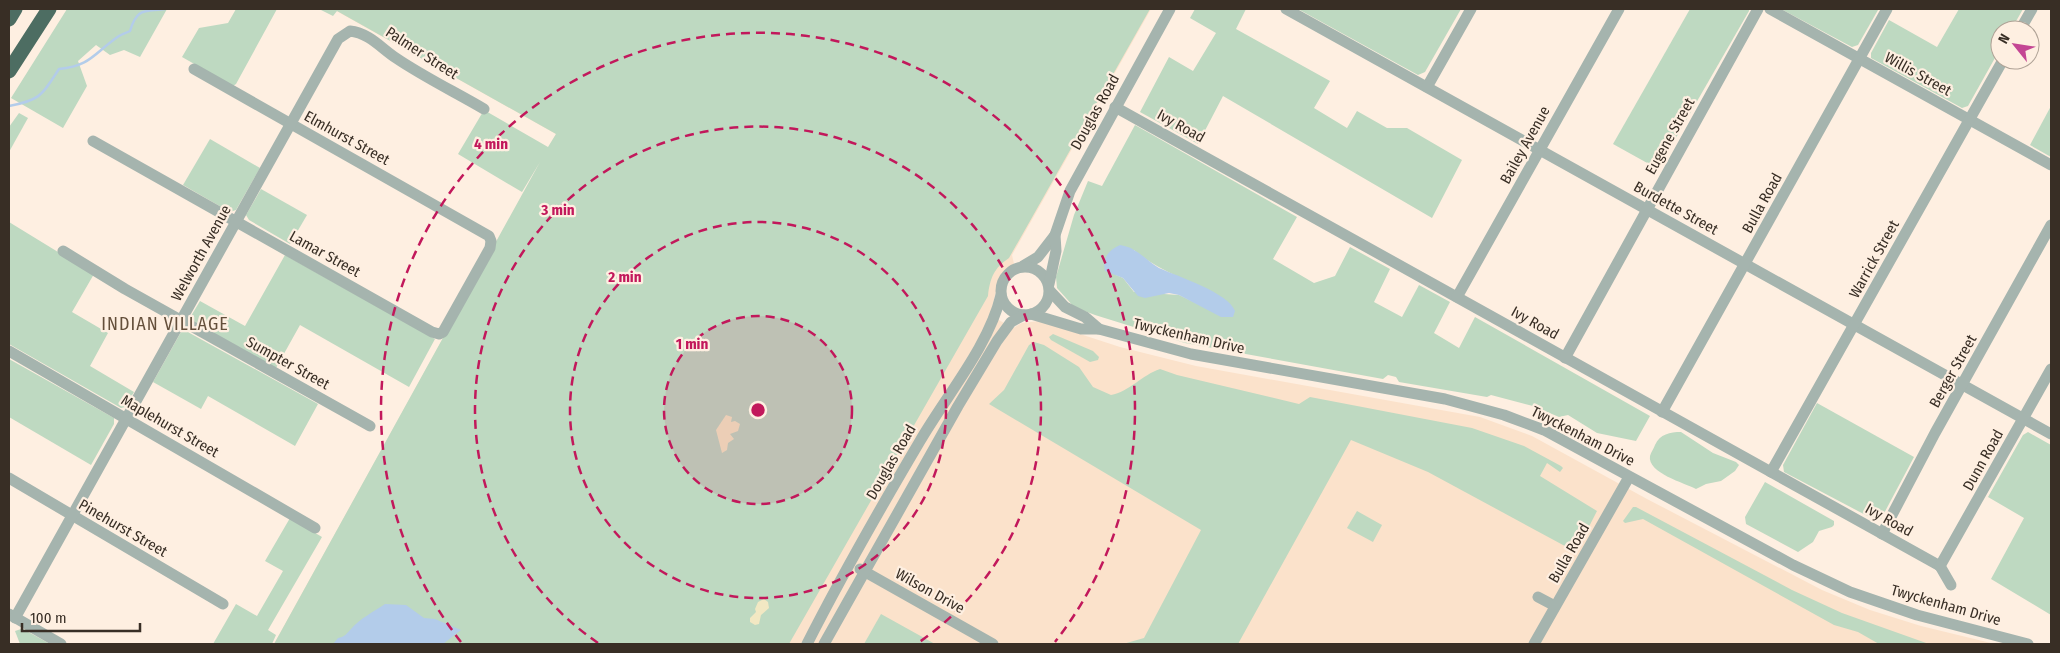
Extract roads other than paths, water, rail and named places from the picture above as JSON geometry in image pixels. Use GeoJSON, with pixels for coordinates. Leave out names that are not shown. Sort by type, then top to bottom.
{"type":"FeatureCollection","features":[{"type":"Feature","properties":{"kind":"highway"},"geometry":{"type":"LineString","coordinates":[[9,19],[15,9]]}},
{"type":"Feature","properties":{"kind":"highway"},"geometry":{"type":"LineString","coordinates":[[9,71],[48,9]]}},
{"type":"Feature","properties":{"kind":"street","name":"Douglas Road"},"geometry":{"type":"LineString","coordinates":[[1023,266],[1038,256],[1055,235],[1070,191],[1170,9]]}},
{"type":"Feature","properties":{"kind":"street","name":"Burdette Street"},"geometry":{"type":"LineString","coordinates":[[1286,9],[1745,264],[1964,383],[2051,434]]}},
{"type":"Feature","properties":{"kind":"street"},"geometry":{"type":"LineString","coordinates":[[1427,87],[1471,9]]}},
{"type":"Feature","properties":{"kind":"street","name":"Bailey Avenue"},"geometry":{"type":"LineString","coordinates":[[1458,297],[1539,149],[1619,9]]}},
{"type":"Feature","properties":{"kind":"street","name":"Eugene Street"},"geometry":{"type":"LineString","coordinates":[[1566,358],[1758,9]]}},
{"type":"Feature","properties":{"kind":"street","name":"Willis Street"},"geometry":{"type":"LineString","coordinates":[[1770,9],[2051,165]]}},
{"type":"Feature","properties":{"kind":"street","name":"Bulla Road"},"geometry":{"type":"LineString","coordinates":[[1662,412],[1888,9]]}},
{"type":"Feature","properties":{"kind":"street"},"geometry":{"type":"LineString","coordinates":[[2026,20],[2032,9]]}},
{"type":"Feature","properties":{"kind":"street","name":"Palmer Street"},"geometry":{"type":"LineString","coordinates":[[342,35],[350,30],[361,33],[374,40],[395,57],[484,109]]}},
{"type":"Feature","properties":{"kind":"street","name":"Welworth Avenue"},"geometry":{"type":"LineString","coordinates":[[12,616],[72,516],[290,123],[342,35]]}},
{"type":"Feature","properties":{"kind":"street","name":"Elmhurst Street"},"geometry":{"type":"LineString","coordinates":[[194,70],[485,233]]}},
{"type":"Feature","properties":{"kind":"street","name":"Warrick Street"},"geometry":{"type":"LineString","coordinates":[[1771,472],[1998,70]]}},
{"type":"Feature","properties":{"kind":"street","name":"Ivy Road"},"geometry":{"type":"LineString","coordinates":[[1115,107],[1940,566]]}},
{"type":"Feature","properties":{"kind":"street","name":"Lamar Street"},"geometry":{"type":"LineString","coordinates":[[94,141],[439,334],[443,332],[490,248],[491,241],[485,233]]}},
{"type":"Feature","properties":{"kind":"street","name":"Berger Street"},"geometry":{"type":"LineString","coordinates":[[1882,534],[2051,225]]}},
{"type":"Feature","properties":{"kind":"street","name":"Douglas Road"},"geometry":{"type":"LineString","coordinates":[[1050,287],[1056,251],[1055,235]]}},
{"type":"Feature","properties":{"kind":"street","name":"Sumpter Street"},"geometry":{"type":"LineString","coordinates":[[63,251],[125,289],[370,426]]}},
{"type":"Feature","properties":{"kind":"street"},"geometry":{"type":"LineString","coordinates":[[1023,266],[1036,268],[1046,278],[1050,287],[1045,306],[1028,315],[1009,309],[1001,295],[1001,287],[1008,273],[1023,266]]}},
{"type":"Feature","properties":{"kind":"street","name":"Twyckenham Drive"},"geometry":{"type":"LineString","coordinates":[[1050,287],[1065,306],[1085,317],[1099,329]]}},
{"type":"Feature","properties":{"kind":"street","name":"Douglas Road"},"geometry":{"type":"LineString","coordinates":[[808,644],[920,440],[986,335],[998,310],[1001,295]]}},
{"type":"Feature","properties":{"kind":"street","name":"Douglas Road"},"geometry":{"type":"LineString","coordinates":[[824,644],[954,414],[1002,334],[1011,322],[1028,315]]}},
{"type":"Feature","properties":{"kind":"street","name":"Twyckenham Drive"},"geometry":{"type":"LineString","coordinates":[[1028,315],[1080,329],[1099,329],[1191,354],[1445,399],[1504,414],[1544,430],[1793,566],[1850,592],[1917,615],[2028,644]]}},
{"type":"Feature","properties":{"kind":"street","name":"Maplehurst Street"},"geometry":{"type":"LineString","coordinates":[[9,351],[316,528]]}},
{"type":"Feature","properties":{"kind":"street","name":"Dunn Road"},"geometry":{"type":"LineString","coordinates":[[1940,566],[2051,369]]}},
{"type":"Feature","properties":{"kind":"street","name":"Bulla Road"},"geometry":{"type":"LineString","coordinates":[[1534,644],[1629,477]]}},
{"type":"Feature","properties":{"kind":"street","name":"Pinehurst Street"},"geometry":{"type":"LineString","coordinates":[[9,478],[223,604]]}},
{"type":"Feature","properties":{"kind":"street","name":"Wilson Drive"},"geometry":{"type":"LineString","coordinates":[[851,564],[993,644]]}},
{"type":"Feature","properties":{"kind":"street"},"geometry":{"type":"LineString","coordinates":[[1940,566],[1951,585]]}},
{"type":"Feature","properties":{"kind":"street"},"geometry":{"type":"LineString","coordinates":[[1538,597],[1555,606]]}},
{"type":"Feature","properties":{"kind":"street"},"geometry":{"type":"LineString","coordinates":[[12,616],[61,644]]}},
{"type":"Feature","properties":{"kind":"water"},"geometry":{"type":"Polygon","coordinates":[[[1120,245],[1132,249],[1159,268],[1202,286],[1223,298],[1231,304],[1235,311],[1233,317],[1221,317],[1179,295],[1169,293],[1145,298],[1138,296],[1123,278],[1105,271],[1104,263],[1107,255],[1112,249],[1120,245]]]}},
{"type":"Feature","properties":{"kind":"water"},"geometry":{"type":"Polygon","coordinates":[[[385,604],[406,605],[424,618],[435,619],[461,630],[443,644],[333,644],[338,638],[346,635],[363,618],[385,604]]]}},
{"type":"Feature","properties":{"kind":"waterway"},"geometry":{"type":"LineString","coordinates":[[9,106],[34,99],[40,95],[59,69],[78,65],[92,58],[119,36],[130,31],[139,14],[165,9]]}},
{"type":"Feature","properties":{"kind":"district","name":"INDIAN VILLAGE"},"geometry":{"type":"Point","coordinates":[165,324]}}]}
